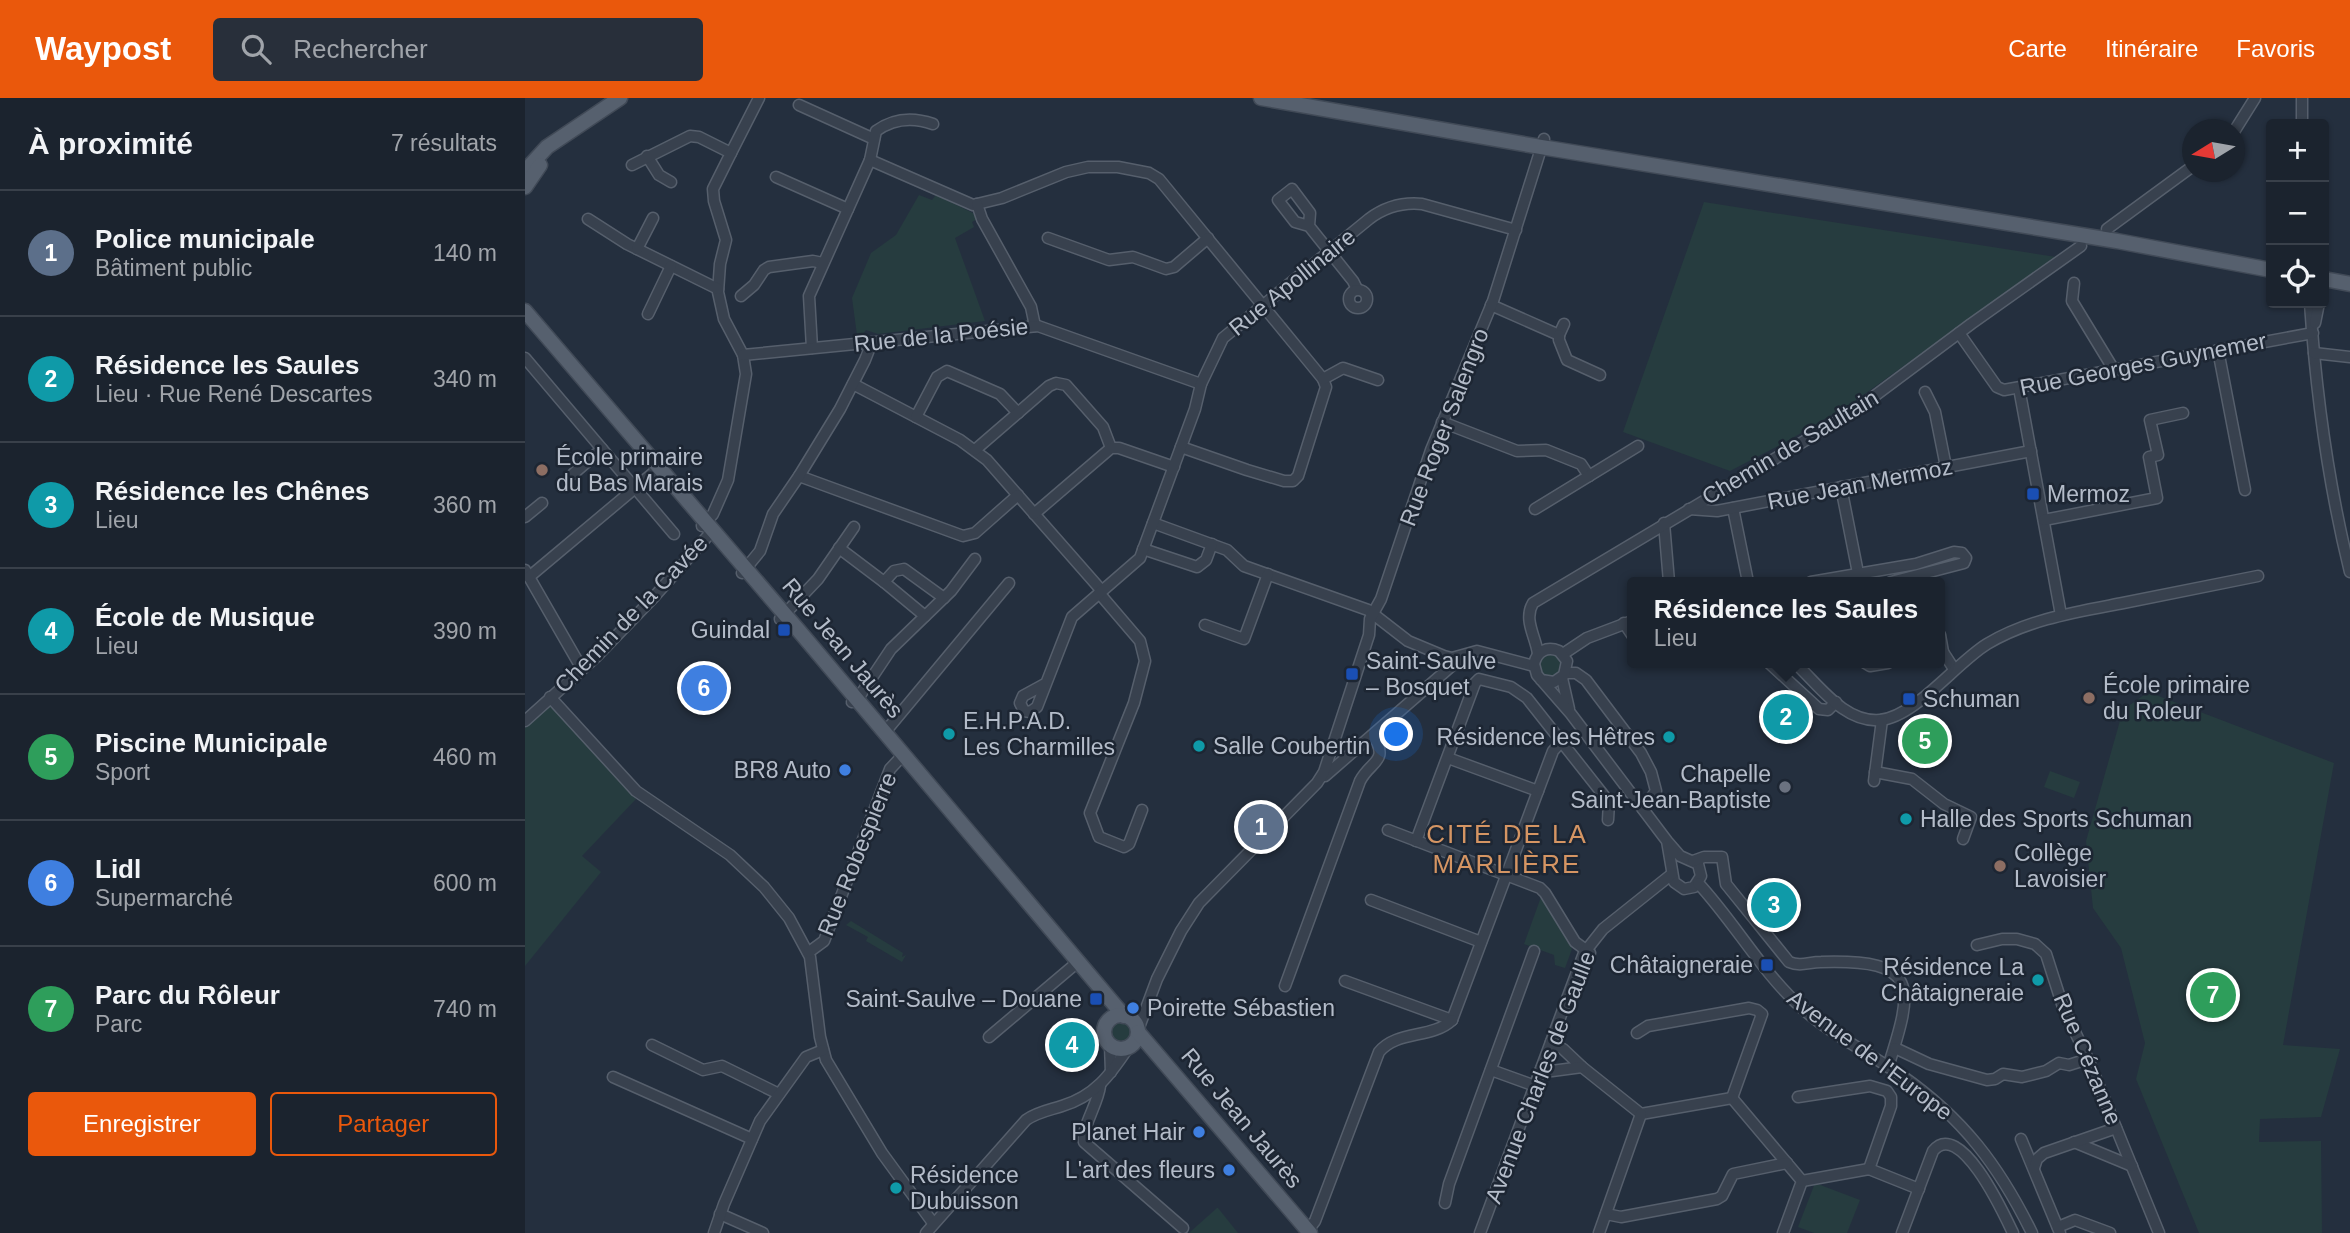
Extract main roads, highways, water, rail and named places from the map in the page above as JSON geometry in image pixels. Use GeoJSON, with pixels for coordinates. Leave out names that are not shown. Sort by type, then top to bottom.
{"type":"FeatureCollection","features":[{"type":"Feature","properties":{"kind":"main road"},"geometry":{"type":"LineString","coordinates":[[525,171],[547,147],[620,98]]}},
{"type":"Feature","properties":{"kind":"main road"},"geometry":{"type":"LineString","coordinates":[[1261,98],[1542,143],[2266,269]]}},
{"type":"Feature","properties":{"kind":"main road"},"geometry":{"type":"LineString","coordinates":[[525,187],[546,157],[573,130]]}},
{"type":"Feature","properties":{"kind":"main road"},"geometry":{"type":"LineString","coordinates":[[2117,241],[2266,261]]}},
{"type":"Feature","properties":{"kind":"main road"},"geometry":{"type":"LineString","coordinates":[[2329,272],[2350,276]]}},
{"type":"Feature","properties":{"kind":"main road"},"geometry":{"type":"LineString","coordinates":[[2329,280],[2350,284]]}},
{"type":"Feature","properties":{"kind":"main road","name":"Rue Jean Jaurès"},"geometry":{"type":"LineString","coordinates":[[525,311],[657,470]]}},
{"type":"Feature","properties":{"kind":"main road","name":"Rue Jean Jaurès"},"geometry":{"type":"LineString","coordinates":[[525,322],[657,470],[1077,963],[1126,1016]]}},
{"type":"Feature","properties":{"kind":"main road","name":"Rue Jean Jaurès"},"geometry":{"type":"LineString","coordinates":[[854,701],[885,732],[901,756]]}},
{"type":"Feature","properties":{"kind":"main road","name":"Rue Jean Jaurès"},"geometry":{"type":"LineString","coordinates":[[1077,963],[1107,1004],[1109,1020]]}},
{"type":"Feature","properties":{"kind":"main road"},"geometry":{"type":"LineString","coordinates":[[1116,1016],[1126,1016],[1135,1023],[1138,1031],[1136,1041],[1129,1047],[1118,1049],[1110,1045],[1104,1033],[1109,1020],[1116,1016]]}},
{"type":"Feature","properties":{"kind":"main road","name":"Rue Jean Jaurès"},"geometry":{"type":"LineString","coordinates":[[1138,1031],[1306,1232]]}},
{"type":"Feature","properties":{"kind":"main road","name":"Rue Jean Jaurès"},"geometry":{"type":"LineString","coordinates":[[1129,1047],[1146,1050],[1306,1232]]}},
{"type":"Feature","properties":{"kind":"place","name":"École primaire du Bas Marais"},"geometry":{"type":"Point","coordinates":[542,470]}},
{"type":"Feature","properties":{"kind":"place","name":"Mermoz"},"geometry":{"type":"Point","coordinates":[2033,494]}},
{"type":"Feature","properties":{"kind":"place","name":"Guindal"},"geometry":{"type":"Point","coordinates":[784,630]}},
{"type":"Feature","properties":{"kind":"place","name":"Saint-Saulve – Bosquet"},"geometry":{"type":"Point","coordinates":[1352,674]}},
{"type":"Feature","properties":{"kind":"place","name":"Lidl"},"geometry":{"type":"Point","coordinates":[704,688]}},
{"type":"Feature","properties":{"kind":"place","name":"École primaire du Roleur"},"geometry":{"type":"Point","coordinates":[2089,698]}},
{"type":"Feature","properties":{"kind":"place","name":"Schuman"},"geometry":{"type":"Point","coordinates":[1909,699]}},
{"type":"Feature","properties":{"kind":"place","name":"Résidence les Saules"},"geometry":{"type":"Point","coordinates":[1786,717]}},
{"type":"Feature","properties":{"kind":"place","name":"E.H.P.A.D. Les Charmilles"},"geometry":{"type":"Point","coordinates":[949,734]}},
{"type":"Feature","properties":{"kind":"place","name":"Résidence les Hêtres"},"geometry":{"type":"Point","coordinates":[1669,737]}},
{"type":"Feature","properties":{"kind":"place","name":"Piscine Municipale"},"geometry":{"type":"Point","coordinates":[1925,741]}},
{"type":"Feature","properties":{"kind":"place","name":"Salle Coubertin"},"geometry":{"type":"Point","coordinates":[1199,746]}},
{"type":"Feature","properties":{"kind":"place","name":"BR8 Auto"},"geometry":{"type":"Point","coordinates":[845,770]}},
{"type":"Feature","properties":{"kind":"place","name":"Chapelle Saint-Jean-Baptiste"},"geometry":{"type":"Point","coordinates":[1785,787]}},
{"type":"Feature","properties":{"kind":"place","name":"Halle des Sports Schuman"},"geometry":{"type":"Point","coordinates":[1906,819]}},
{"type":"Feature","properties":{"kind":"place","name":"Police municipale"},"geometry":{"type":"Point","coordinates":[1261,827]}},
{"type":"Feature","properties":{"kind":"place","name":"Collège Lavoisier"},"geometry":{"type":"Point","coordinates":[2000,866]}},
{"type":"Feature","properties":{"kind":"place","name":"Résidence les Chênes"},"geometry":{"type":"Point","coordinates":[1774,905]}},
{"type":"Feature","properties":{"kind":"place","name":"Châtaigneraie"},"geometry":{"type":"Point","coordinates":[1767,965]}},
{"type":"Feature","properties":{"kind":"place","name":"Résidence La Châtaigneraie"},"geometry":{"type":"Point","coordinates":[2038,980]}},
{"type":"Feature","properties":{"kind":"place","name":"Parc du Rôleur"},"geometry":{"type":"Point","coordinates":[2213,995]}},
{"type":"Feature","properties":{"kind":"place","name":"Saint-Saulve – Douane"},"geometry":{"type":"Point","coordinates":[1096,999]}},
{"type":"Feature","properties":{"kind":"place","name":"Poirette Sébastien"},"geometry":{"type":"Point","coordinates":[1133,1008]}},
{"type":"Feature","properties":{"kind":"place","name":"École de Musique"},"geometry":{"type":"Point","coordinates":[1072,1045]}},
{"type":"Feature","properties":{"kind":"place","name":"Planet Hair"},"geometry":{"type":"Point","coordinates":[1199,1132]}},
{"type":"Feature","properties":{"kind":"place","name":"L'art des fleurs"},"geometry":{"type":"Point","coordinates":[1229,1170]}},
{"type":"Feature","properties":{"kind":"place","name":"Résidence Dubuisson"},"geometry":{"type":"Point","coordinates":[896,1188]}},
{"type":"Feature","properties":{"kind":"district","name":"CITÉ DE LA MARLIÈRE"},"geometry":{"type":"Point","coordinates":[1507,849]}}]}
